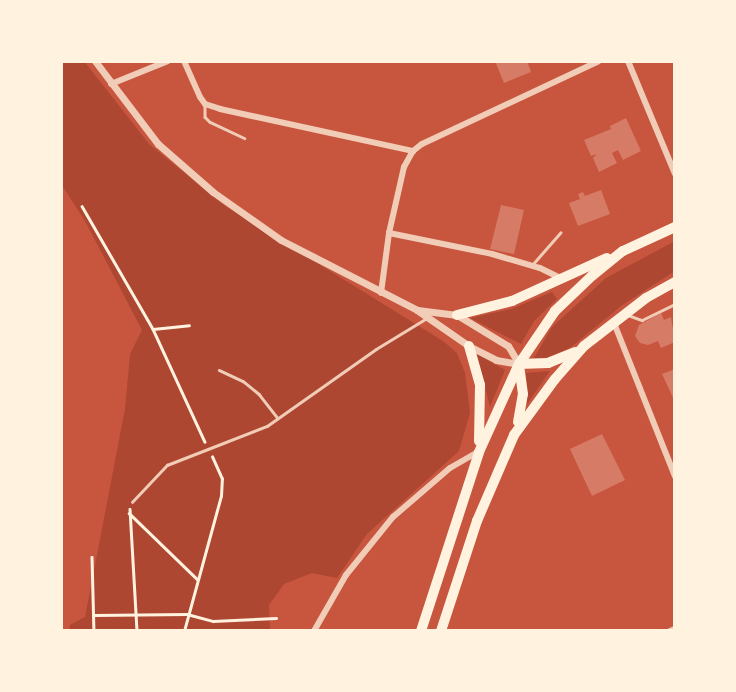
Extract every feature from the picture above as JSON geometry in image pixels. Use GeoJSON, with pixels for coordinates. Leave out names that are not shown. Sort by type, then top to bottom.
{"type":"FeatureCollection","features":[{"type":"Feature","properties":{"kind":"main road"},"geometry":{"type":"LineString","coordinates":[[457,315],[512,300],[675,227]]}},
{"type":"Feature","properties":{"kind":"main road"},"geometry":{"type":"LineString","coordinates":[[421,631],[479,452],[519,364],[555,311],[624,251]]}},
{"type":"Feature","properties":{"kind":"main road"},"geometry":{"type":"LineString","coordinates":[[519,364],[548,363],[584,346],[646,298],[675,282]]}},
{"type":"Feature","properties":{"kind":"main road"},"geometry":{"type":"LineString","coordinates":[[469,346],[480,385],[479,452]]}},
{"type":"Feature","properties":{"kind":"main road"},"geometry":{"type":"LineString","coordinates":[[514,435],[584,346]]}},
{"type":"Feature","properties":{"kind":"main road"},"geometry":{"type":"LineString","coordinates":[[441,631],[477,521],[514,435],[522,405],[519,364]]}},
{"type":"Feature","properties":{"kind":"street"},"geometry":{"type":"LineString","coordinates":[[95,61],[158,144],[213,192],[281,240],[430,317],[469,346],[496,360],[519,364]]}},
{"type":"Feature","properties":{"kind":"street"},"geometry":{"type":"LineString","coordinates":[[111,84],[168,61]]}},
{"type":"Feature","properties":{"kind":"street"},"geometry":{"type":"LineString","coordinates":[[184,61],[205,104],[235,113],[414,151]]}},
{"type":"Feature","properties":{"kind":"street"},"geometry":{"type":"LineString","coordinates":[[381,293],[389,233],[404,167],[414,151],[422,144],[599,61]]}},
{"type":"Feature","properties":{"kind":"street"},"geometry":{"type":"LineString","coordinates":[[628,61],[675,174]]}},
{"type":"Feature","properties":{"kind":"street"},"geometry":{"type":"LineString","coordinates":[[389,233],[492,254],[532,265],[563,279]]}},
{"type":"Feature","properties":{"kind":"street"},"geometry":{"type":"LineString","coordinates":[[417,310],[457,315],[508,346],[519,364]]}},
{"type":"Feature","properties":{"kind":"street"},"geometry":{"type":"LineString","coordinates":[[614,323],[675,476]]}},
{"type":"Feature","properties":{"kind":"street"},"geometry":{"type":"LineString","coordinates":[[314,631],[345,575],[393,517],[450,468],[479,452]]}},
{"type":"Feature","properties":{"kind":"lane"},"geometry":{"type":"LineString","coordinates":[[205,104],[205,117],[245,138]]}},
{"type":"Feature","properties":{"kind":"lane"},"geometry":{"type":"LineString","coordinates":[[532,265],[560,233]]}},
{"type":"Feature","properties":{"kind":"lane"},"geometry":{"type":"LineString","coordinates":[[625,314],[642,320],[675,304]]}},
{"type":"Feature","properties":{"kind":"lane"},"geometry":{"type":"LineString","coordinates":[[132,502],[167,465],[208,447],[243,437],[278,418],[376,349],[430,317]]}},
{"type":"Feature","properties":{"kind":"lane"},"geometry":{"type":"LineString","coordinates":[[219,370],[243,381],[259,394],[278,418]]}},
{"type":"Feature","properties":{"kind":"path"},"geometry":{"type":"LineString","coordinates":[[82,206],[153,329],[222,480],[184,631]]}},
{"type":"Feature","properties":{"kind":"path"},"geometry":{"type":"LineString","coordinates":[[153,329],[189,325]]}},
{"type":"Feature","properties":{"kind":"path"},"geometry":{"type":"LineString","coordinates":[[132,502],[128,512],[136,631]]}},
{"type":"Feature","properties":{"kind":"path"},"geometry":{"type":"LineString","coordinates":[[128,512],[197,579]]}},
{"type":"Feature","properties":{"kind":"path"},"geometry":{"type":"LineString","coordinates":[[92,557],[94,631]]}},
{"type":"Feature","properties":{"kind":"path"},"geometry":{"type":"LineString","coordinates":[[94,615],[187,614],[213,621],[276,618]]}},
{"type":"Feature","properties":{"kind":"shaded area"},"geometry":{"type":"Polygon","coordinates":[[[61,61],[84,61],[149,144],[225,206],[443,341],[457,353],[465,373],[470,413],[459,451],[367,534],[337,578],[312,573],[284,584],[269,605],[270,631],[69,631],[70,625],[85,617],[125,409],[130,354],[142,330],[85,221],[61,184],[61,61]]]}},
{"type":"Feature","properties":{"kind":"shaded area"},"geometry":{"type":"Polygon","coordinates":[[[675,241],[675,271],[621,306],[570,348],[544,359],[534,358],[552,327],[606,278],[675,241]]]}},
{"type":"Feature","properties":{"kind":"shaded area"},"geometry":{"type":"Polygon","coordinates":[[[552,292],[557,299],[534,321],[521,344],[470,318],[511,309],[552,292]]]}},
{"type":"Feature","properties":{"kind":"shaded area"},"geometry":{"type":"Polygon","coordinates":[[[477,354],[505,370],[490,407],[477,354]]]}},
{"type":"Feature","properties":{"kind":"shaded area"},"geometry":{"type":"Polygon","coordinates":[[[550,371],[527,404],[526,373],[550,371]]]}},
{"type":"Feature","properties":{"kind":"building"},"geometry":{"type":"Polygon","coordinates":[[[495,61],[527,61],[531,72],[504,83],[495,61]]]}},
{"type":"Feature","properties":{"kind":"building"},"geometry":{"type":"Polygon","coordinates":[[[626,118],[641,151],[623,160],[618,150],[612,153],[617,163],[599,172],[593,158],[597,154],[591,156],[584,140],[611,129],[610,126],[626,118]]]}},
{"type":"Feature","properties":{"kind":"building"},"geometry":{"type":"Polygon","coordinates":[[[601,190],[610,214],[578,226],[569,203],[580,199],[578,194],[583,192],[585,196],[601,190]]]}},
{"type":"Feature","properties":{"kind":"building"},"geometry":{"type":"Polygon","coordinates":[[[501,205],[524,210],[514,254],[490,249],[501,205]]]}},
{"type":"Feature","properties":{"kind":"building"},"geometry":{"type":"Polygon","coordinates":[[[661,313],[664,320],[671,317],[675,342],[661,348],[658,341],[648,345],[640,343],[635,336],[639,325],[661,313]]]}},
{"type":"Feature","properties":{"kind":"building"},"geometry":{"type":"Polygon","coordinates":[[[675,369],[675,402],[662,374],[675,369]]]}},
{"type":"Feature","properties":{"kind":"building"},"geometry":{"type":"Polygon","coordinates":[[[602,434],[625,480],[592,496],[570,449],[602,434]]]}}]}
